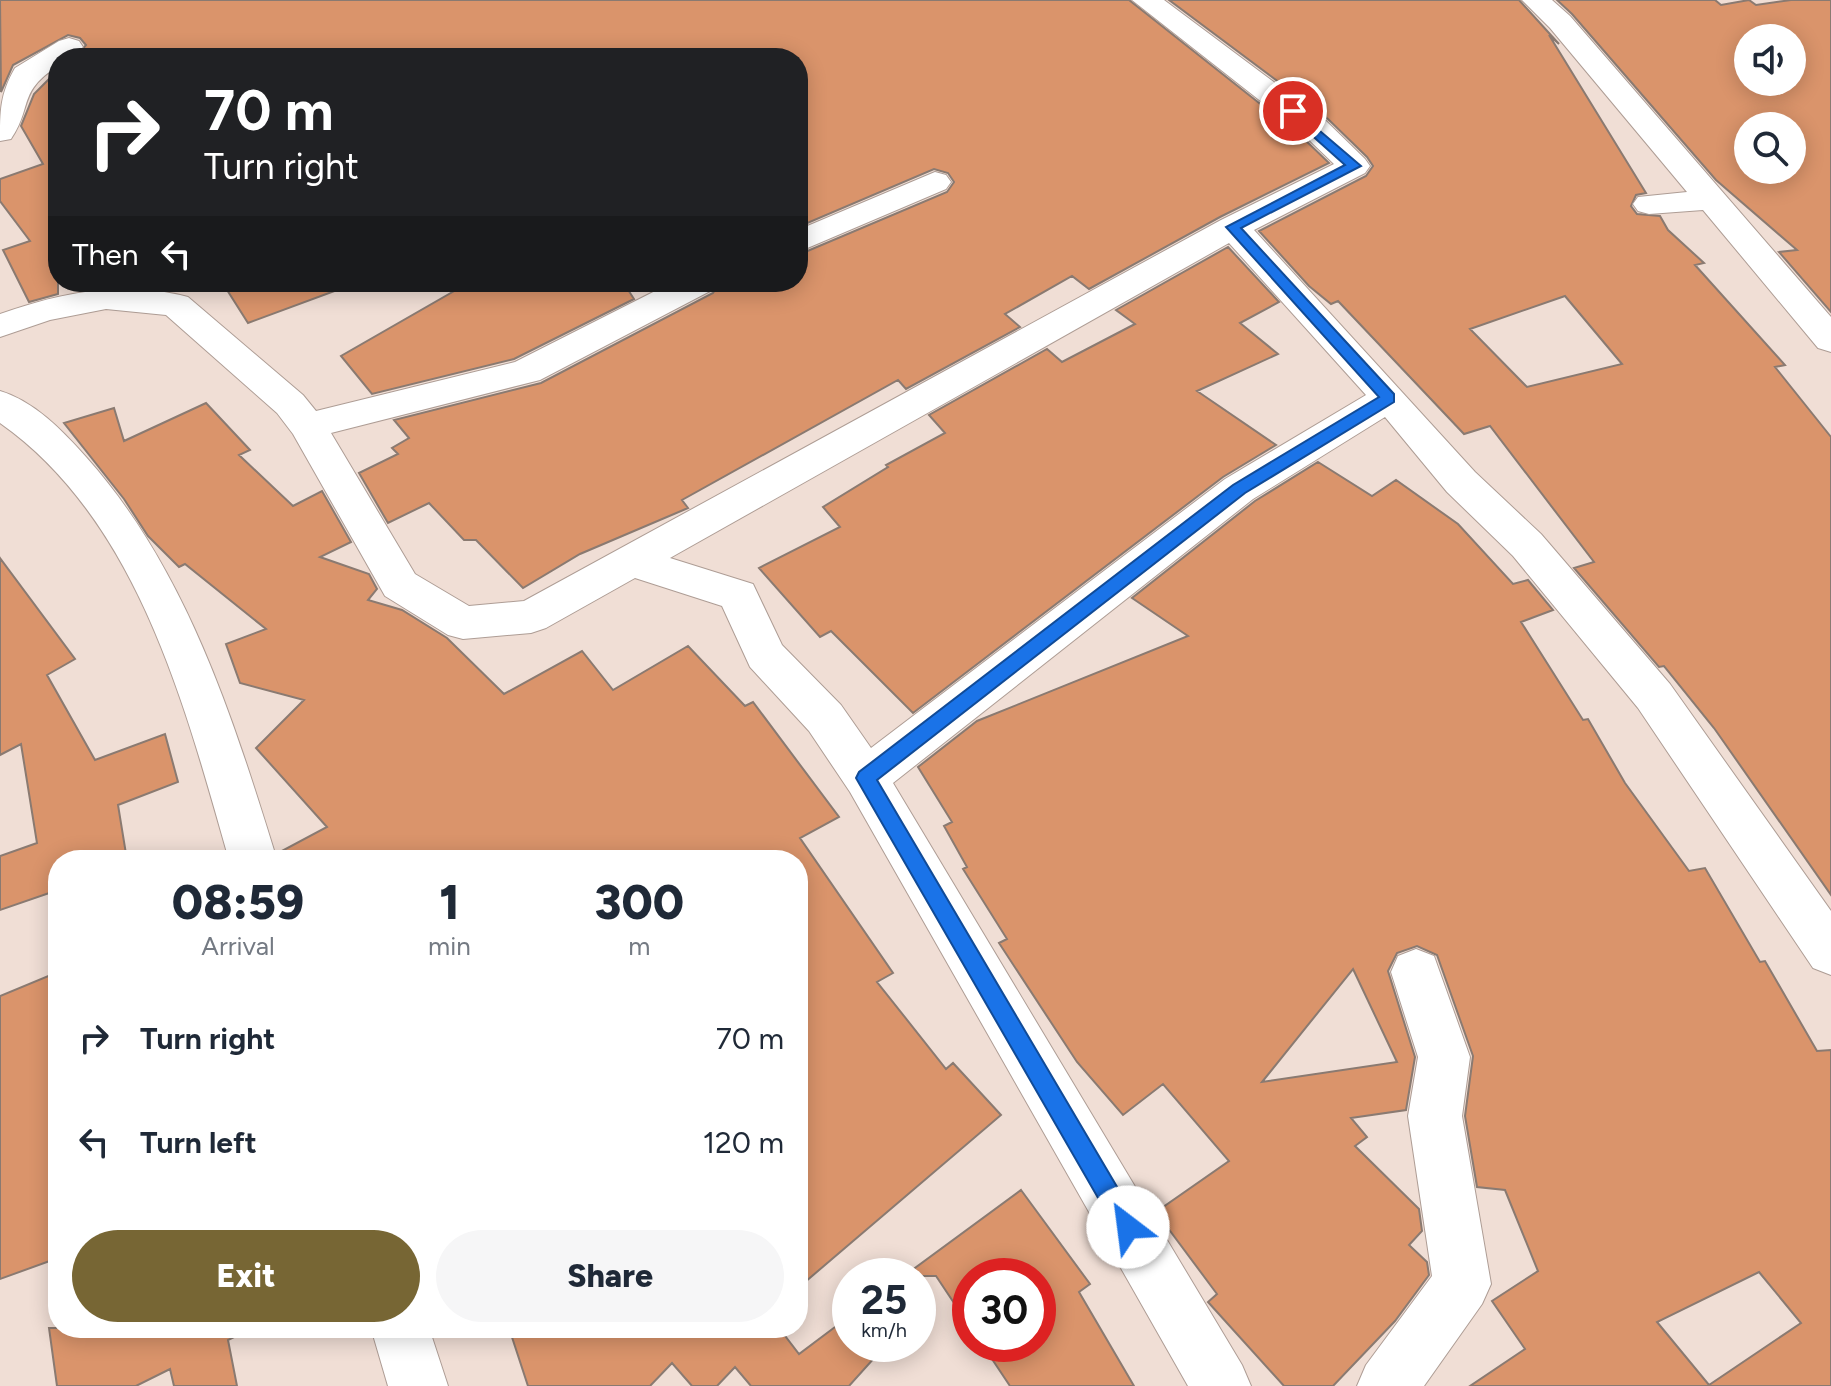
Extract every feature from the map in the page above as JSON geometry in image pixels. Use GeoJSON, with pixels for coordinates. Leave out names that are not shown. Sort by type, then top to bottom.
{"type":"FeatureCollection","features":[{"type":"Feature","properties":{"kind":"street"},"geometry":{"type":"LineString","coordinates":[[0,326],[42,311],[106,298],[176,305],[290,404],[308,426],[400,585],[463,623],[531,617],[1233,227],[1354,166],[1315,128],[1146,0]]}},
{"type":"Feature","properties":{"kind":"street"},"geometry":{"type":"LineString","coordinates":[[1536,0],[1560,22],[1831,340]]}},
{"type":"Feature","properties":{"kind":"street"},"geometry":{"type":"LineString","coordinates":[[1,128],[8,106],[25,74],[48,60]]}},
{"type":"Feature","properties":{"kind":"street"},"geometry":{"type":"LineString","coordinates":[[808,238],[935,182]]}},
{"type":"Feature","properties":{"kind":"street"},"geometry":{"type":"LineString","coordinates":[[1649,204],[1712,200]]}},
{"type":"Feature","properties":{"kind":"street"},"geometry":{"type":"LineString","coordinates":[[1233,227],[1461,482],[1527,545],[1654,696],[1831,952]]}},
{"type":"Feature","properties":{"kind":"street"},"geometry":{"type":"LineString","coordinates":[[308,426],[527,371],[681,292]]}},
{"type":"Feature","properties":{"kind":"street"},"geometry":{"type":"LineString","coordinates":[[866,778],[1239,489],[1389,398]]}},
{"type":"Feature","properties":{"kind":"street"},"geometry":{"type":"LineString","coordinates":[[0,404],[53,443],[119,526],[155,591],[206,705],[250,850]]}},
{"type":"Feature","properties":{"kind":"street"},"geometry":{"type":"LineString","coordinates":[[632,562],[738,595],[765,655],[825,718],[866,778],[1221,1386]]}},
{"type":"Feature","properties":{"kind":"street"},"geometry":{"type":"LineString","coordinates":[[1387,1386],[1462,1284],[1435,1116],[1444,1057],[1416,972]]}},
{"type":"Feature","properties":{"kind":"street"},"geometry":{"type":"LineString","coordinates":[[403,1338],[418,1386]]}},
{"type":"Feature","properties":{"kind":"building"},"geometry":{"type":"Polygon","coordinates":[[[0,0],[1129,0],[1302,137],[1329,163],[1220,217],[1089,289],[1072,276],[1005,314],[1020,327],[906,389],[898,380],[682,500],[688,508],[580,554],[523,588],[476,540],[464,540],[429,503],[388,523],[359,473],[398,454],[392,448],[409,438],[394,420],[541,383],[714,292],[808,292],[808,251],[947,192],[954,182],[948,173],[934,169],[808,223],[808,48],[83,48],[86,45],[80,38],[68,35],[13,65],[1,92],[0,0]]]}},
{"type":"Feature","properties":{"kind":"building"},"geometry":{"type":"Polygon","coordinates":[[[1169,0],[1519,0],[1559,44],[1549,35],[1646,193],[1636,195],[1631,206],[1637,214],[1660,216],[1668,230],[1704,263],[1695,265],[1785,365],[1775,367],[1831,437],[1831,895],[1714,728],[1664,666],[1659,667],[1574,568],[1594,562],[1490,426],[1464,434],[1338,301],[1331,304],[1309,286],[1259,231],[1366,176],[1373,166],[1328,119],[1169,0]],[[1565,296],[1470,329],[1527,387],[1622,364],[1565,296]]]}},
{"type":"Feature","properties":{"kind":"building"},"geometry":{"type":"Polygon","coordinates":[[[1557,0],[1715,0],[1721,5],[1749,0],[1756,5],[1791,0],[1831,0],[1831,312],[1779,252],[1797,250],[1716,180],[1557,0]]]}},
{"type":"Feature","properties":{"kind":"building"},"geometry":{"type":"Polygon","coordinates":[[[48,80],[48,292],[58,294],[29,302],[3,250],[30,241],[0,201],[0,179],[43,164],[21,126],[34,94],[48,80]]]}},
{"type":"Feature","properties":{"kind":"building"},"geometry":{"type":"Polygon","coordinates":[[[1228,247],[1279,302],[1240,323],[1278,354],[1197,391],[1276,445],[1223,477],[913,713],[831,631],[820,637],[759,568],[840,527],[823,507],[888,467],[886,465],[945,433],[929,415],[1047,349],[1062,362],[1135,324],[1116,310],[1228,247]]]}},
{"type":"Feature","properties":{"kind":"building"},"geometry":{"type":"Polygon","coordinates":[[[228,292],[332,292],[248,323],[228,292]]]}},
{"type":"Feature","properties":{"kind":"building"},"geometry":{"type":"Polygon","coordinates":[[[453,292],[629,292],[634,299],[514,359],[372,394],[341,356],[453,292]]]}},
{"type":"Feature","properties":{"kind":"building"},"geometry":{"type":"Polygon","coordinates":[[[206,403],[250,450],[239,455],[293,506],[322,491],[351,542],[320,557],[369,574],[377,589],[368,600],[402,610],[447,638],[504,694],[582,651],[613,690],[688,646],[745,706],[753,702],[839,817],[800,838],[893,973],[877,982],[946,1069],[953,1063],[1001,1115],[808,1279],[808,850],[284,850],[327,827],[256,748],[304,700],[240,683],[226,644],[266,629],[185,564],[179,567],[148,536],[124,499],[64,423],[114,408],[124,441],[206,403]]]}},
{"type":"Feature","properties":{"kind":"building"},"geometry":{"type":"Polygon","coordinates":[[[1318,462],[1372,496],[1396,480],[1458,524],[1513,584],[1528,580],[1553,610],[1521,622],[1583,720],[1588,719],[1625,783],[1689,871],[1705,868],[1760,962],[1765,961],[1817,1051],[1831,1050],[1831,1386],[1470,1386],[1525,1349],[1492,1301],[1538,1271],[1505,1190],[1477,1187],[1465,1116],[1473,1056],[1437,955],[1417,946],[1397,953],[1388,971],[1415,1057],[1406,1110],[1351,1118],[1367,1137],[1355,1146],[1419,1209],[1422,1231],[1409,1245],[1427,1262],[1429,1275],[1395,1321],[1333,1386],[1284,1386],[1208,1302],[1217,1294],[1156,1212],[1229,1161],[1163,1084],[1123,1115],[1077,1062],[999,943],[1007,939],[963,869],[967,867],[944,826],[952,822],[918,767],[977,721],[1188,636],[1132,598],[1255,501],[1318,462]],[[1353,969],[1262,1082],[1397,1062],[1353,969]],[[1759,1272],[1657,1322],[1709,1385],[1801,1323],[1759,1272]]]}},
{"type":"Feature","properties":{"kind":"building"},"geometry":{"type":"Polygon","coordinates":[[[0,558],[75,659],[47,675],[95,760],[165,734],[178,782],[118,805],[125,850],[48,850],[48,893],[0,910],[0,856],[37,843],[21,744],[0,755],[0,558]]]}},
{"type":"Feature","properties":{"kind":"building"},"geometry":{"type":"Polygon","coordinates":[[[48,976],[48,1262],[0,1279],[0,996],[48,976]]]}},
{"type":"Feature","properties":{"kind":"building"},"geometry":{"type":"Polygon","coordinates":[[[1021,1190],[1090,1284],[1079,1292],[1134,1386],[1010,1386],[994,1362],[1056,1362],[1056,1258],[952,1258],[952,1300],[936,1276],[936,1258],[928,1258],[1021,1190]]]}},
{"type":"Feature","properties":{"kind":"building"},"geometry":{"type":"Polygon","coordinates":[[[832,1329],[832,1362],[871,1362],[849,1386],[751,1386],[735,1367],[717,1386],[692,1386],[672,1363],[650,1386],[528,1386],[512,1338],[787,1338],[799,1354],[832,1329]]]}},
{"type":"Feature","properties":{"kind":"building"},"geometry":{"type":"Polygon","coordinates":[[[50,1338],[232,1338],[228,1340],[237,1386],[174,1386],[170,1369],[136,1386],[57,1386],[50,1338]]]}},
{"type":"Feature","properties":{"kind":"route"},"geometry":{"type":"LineString","coordinates":[[1128,1227],[866,778],[1239,489],[1389,398],[1233,227],[1354,166],[1293,111]]}}]}
